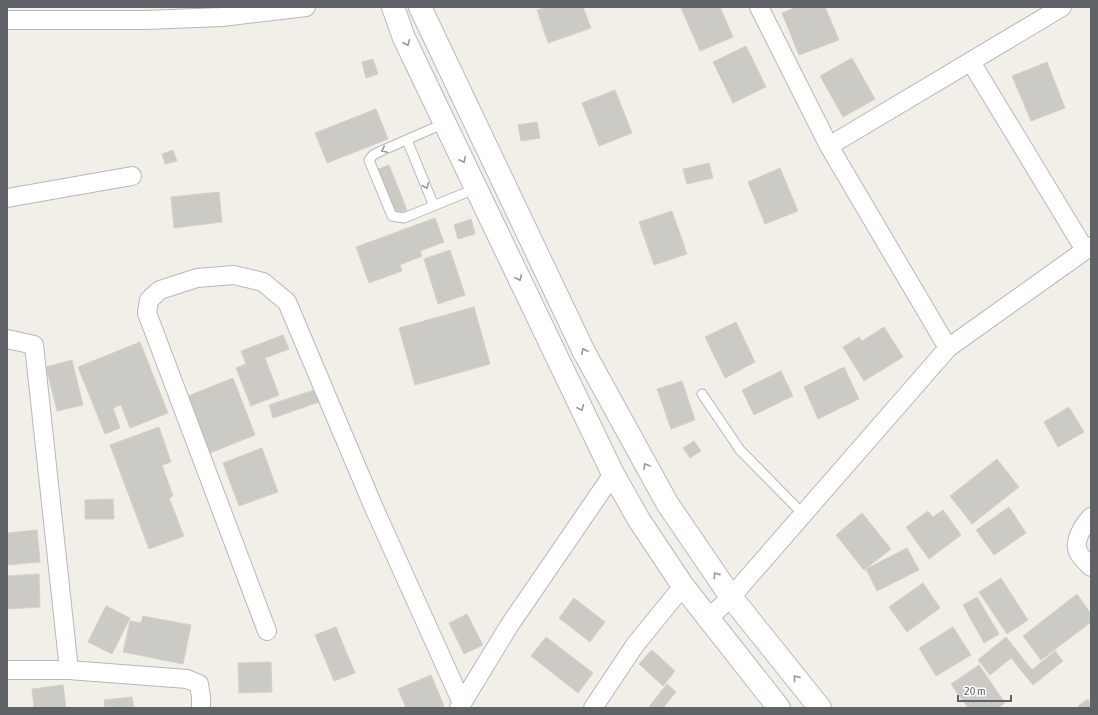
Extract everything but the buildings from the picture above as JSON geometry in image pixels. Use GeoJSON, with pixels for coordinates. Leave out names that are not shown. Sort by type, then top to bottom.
{"type":"FeatureCollection","features":[{"type":"Feature","properties":{"kind":"main road"},"geometry":{"type":"LineString","coordinates":[[393,7],[404,38],[613,474],[639,520],[683,586],[779,708]]}},
{"type":"Feature","properties":{"kind":"main road"},"geometry":{"type":"LineString","coordinates":[[420,7],[584,352],[667,503],[731,597],[820,708]]}},
{"type":"Feature","properties":{"kind":"street"},"geometry":{"type":"LineString","coordinates":[[7,20],[83,13],[144,20],[229,11],[306,7]]}},
{"type":"Feature","properties":{"kind":"street"},"geometry":{"type":"LineString","coordinates":[[759,7],[829,146],[948,348]]}},
{"type":"Feature","properties":{"kind":"street"},"geometry":{"type":"LineString","coordinates":[[829,146],[1062,7]]}},
{"type":"Feature","properties":{"kind":"street"},"geometry":{"type":"LineString","coordinates":[[708,619],[731,597],[948,348],[1088,248],[971,62]]}},
{"type":"Feature","properties":{"kind":"street"},"geometry":{"type":"LineString","coordinates":[[7,198],[132,176]]}},
{"type":"Feature","properties":{"kind":"street"},"geometry":{"type":"LineString","coordinates":[[267,631],[147,313],[149,300],[160,290],[197,278],[234,275],[263,282],[286,302],[460,706]]}},
{"type":"Feature","properties":{"kind":"street"},"geometry":{"type":"LineString","coordinates":[[7,339],[34,345],[69,670]]}},
{"type":"Feature","properties":{"kind":"street"},"geometry":{"type":"LineString","coordinates":[[460,706],[509,626],[613,474]]}},
{"type":"Feature","properties":{"kind":"street"},"geometry":{"type":"LineString","coordinates":[[1091,517],[1082,527],[1078,540],[1078,554],[1091,567]]}},
{"type":"Feature","properties":{"kind":"street"},"geometry":{"type":"LineString","coordinates":[[593,708],[635,645],[683,586]]}},
{"type":"Feature","properties":{"kind":"street"},"geometry":{"type":"LineString","coordinates":[[7,670],[69,670],[194,680],[199,684],[201,708]]}},
{"type":"Feature","properties":{"kind":"lane"},"geometry":{"type":"LineString","coordinates":[[445,123],[373,155],[369,160],[392,216],[404,218],[477,188]]}},
{"type":"Feature","properties":{"kind":"lane"},"geometry":{"type":"LineString","coordinates":[[407,140],[434,206]]}},
{"type":"Feature","properties":{"kind":"lane"},"geometry":{"type":"LineString","coordinates":[[702,394],[740,450],[803,514]]}}]}
